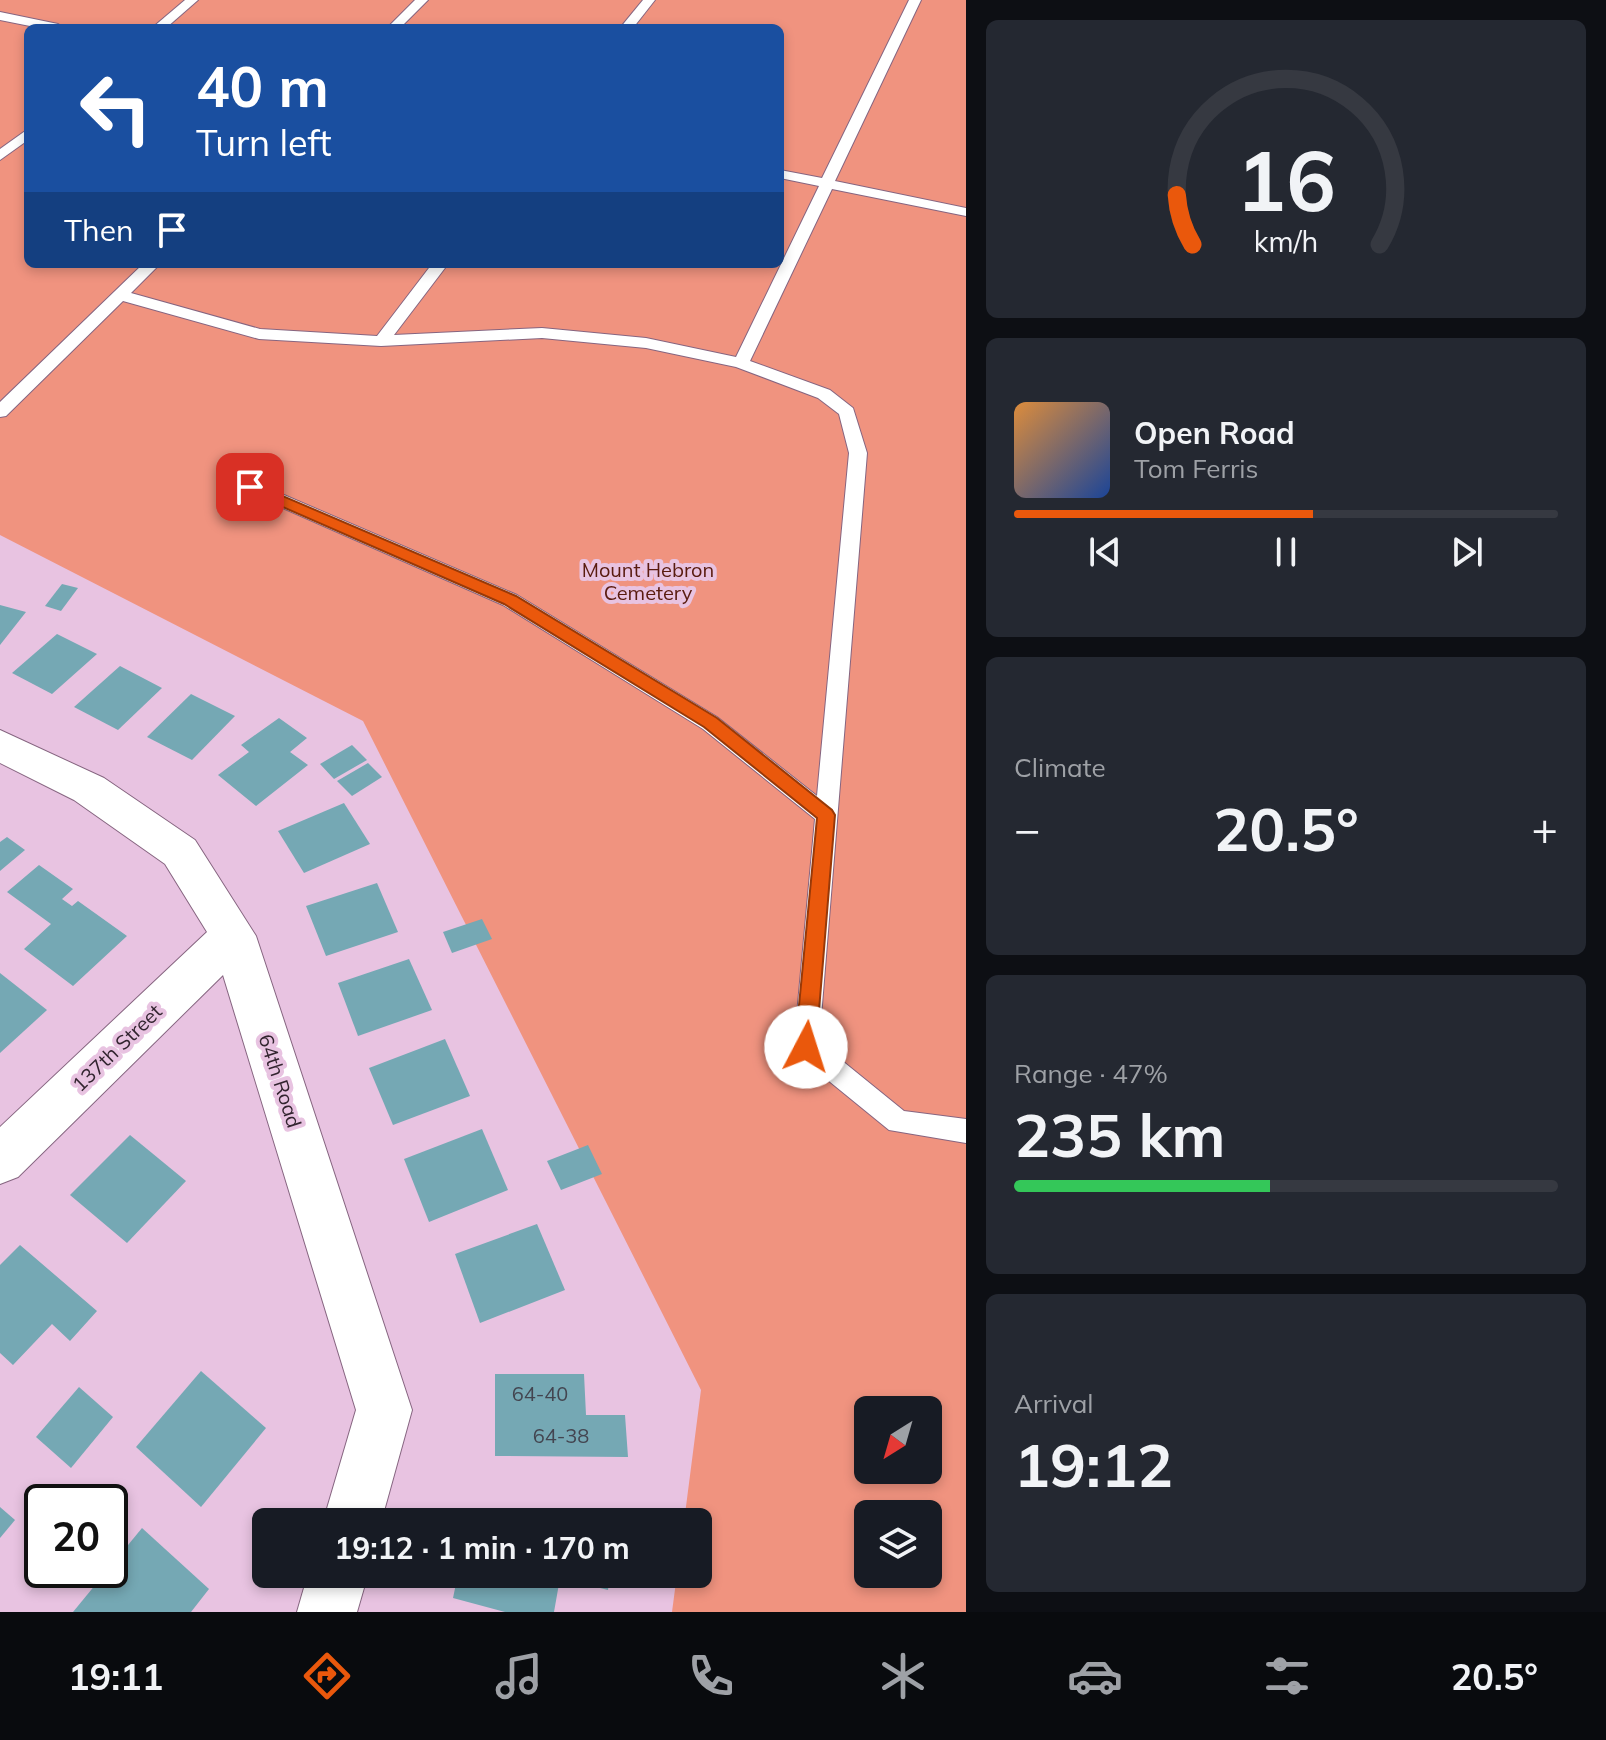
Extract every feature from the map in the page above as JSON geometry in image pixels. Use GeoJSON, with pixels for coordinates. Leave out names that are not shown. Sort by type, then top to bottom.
{"type":"FeatureCollection","features":[{"type":"Feature","properties":{"kind":"street","name":"64th Road"},"geometry":{"type":"LineString","coordinates":[[0,745],[89,789],[180,852],[233,936],[384,1410],[356,1508]]}},
{"type":"Feature","properties":{"kind":"street","name":"137th Street"},"geometry":{"type":"LineString","coordinates":[[0,1160],[233,936]]}},
{"type":"Feature","properties":{"kind":"street"},"geometry":{"type":"LineString","coordinates":[[327,1612],[334,1588]]}},
{"type":"Feature","properties":{"kind":"lane"},"geometry":{"type":"LineString","coordinates":[[163,24],[192,0]]}},
{"type":"Feature","properties":{"kind":"lane"},"geometry":{"type":"LineString","coordinates":[[397,24],[422,0]]}},
{"type":"Feature","properties":{"kind":"lane"},"geometry":{"type":"LineString","coordinates":[[629,24],[649,0]]}},
{"type":"Feature","properties":{"kind":"lane"},"geometry":{"type":"LineString","coordinates":[[741,363],[915,0]]}},
{"type":"Feature","properties":{"kind":"lane"},"geometry":{"type":"LineString","coordinates":[[0,16],[39,24]]}},
{"type":"Feature","properties":{"kind":"lane"},"geometry":{"type":"LineString","coordinates":[[0,156],[24,136]]}},
{"type":"Feature","properties":{"kind":"lane"},"geometry":{"type":"LineString","coordinates":[[784,175],[966,212]]}},
{"type":"Feature","properties":{"kind":"lane"},"geometry":{"type":"LineString","coordinates":[[0,412],[148,268]]}},
{"type":"Feature","properties":{"kind":"lane"},"geometry":{"type":"LineString","coordinates":[[381,341],[437,268]]}},
{"type":"Feature","properties":{"kind":"lane"},"geometry":{"type":"LineString","coordinates":[[120,295],[259,334],[381,341],[542,333],[646,343],[741,363],[824,394],[847,412],[858,453],[806,1047],[898,1122],[966,1131]]}},
{"type":"Feature","properties":{"kind":"lane"},"geometry":{"type":"LineString","coordinates":[[250,487],[510,600],[710,723],[826,815]]}},
{"type":"Feature","properties":{"kind":"green space","name":"Mount Hebron Cemetery"},"geometry":{"type":"Polygon","coordinates":[[[0,0],[966,0],[966,1612],[672,1612],[675,1588],[712,1588],[712,1508],[686,1508],[701,1390],[363,721],[0,535],[0,0]]]}},
{"type":"Feature","properties":{"kind":"building"},"geometry":{"type":"Polygon","coordinates":[[[62,584],[78,588],[61,611],[45,606],[62,584]]]}},
{"type":"Feature","properties":{"kind":"building"},"geometry":{"type":"Polygon","coordinates":[[[0,605],[26,612],[0,645],[0,605]]]}},
{"type":"Feature","properties":{"kind":"building"},"geometry":{"type":"Polygon","coordinates":[[[57,634],[97,654],[52,694],[12,673],[57,634]]]}},
{"type":"Feature","properties":{"kind":"building"},"geometry":{"type":"Polygon","coordinates":[[[120,666],[162,688],[118,730],[74,707],[120,666]]]}},
{"type":"Feature","properties":{"kind":"building"},"geometry":{"type":"Polygon","coordinates":[[[191,694],[235,716],[192,760],[147,737],[191,694]]]}},
{"type":"Feature","properties":{"kind":"building"},"geometry":{"type":"Polygon","coordinates":[[[279,718],[307,738],[290,752],[308,765],[256,806],[218,775],[249,752],[241,745],[279,718]]]}},
{"type":"Feature","properties":{"kind":"building"},"geometry":{"type":"Polygon","coordinates":[[[352,745],[367,760],[334,779],[320,764],[352,745]]]}},
{"type":"Feature","properties":{"kind":"building"},"geometry":{"type":"Polygon","coordinates":[[[368,763],[382,777],[352,796],[337,781],[368,763]]]}},
{"type":"Feature","properties":{"kind":"building"},"geometry":{"type":"Polygon","coordinates":[[[344,803],[370,844],[304,873],[278,831],[344,803]]]}},
{"type":"Feature","properties":{"kind":"building"},"geometry":{"type":"Polygon","coordinates":[[[7,837],[25,850],[0,871],[0,842],[7,837]]]}},
{"type":"Feature","properties":{"kind":"building"},"geometry":{"type":"Polygon","coordinates":[[[39,865],[73,889],[62,899],[72,906],[78,901],[127,936],[73,986],[24,949],[51,924],[7,892],[39,865]]]}},
{"type":"Feature","properties":{"kind":"building"},"geometry":{"type":"Polygon","coordinates":[[[377,883],[398,932],[326,956],[306,906],[377,883]]]}},
{"type":"Feature","properties":{"kind":"building"},"geometry":{"type":"Polygon","coordinates":[[[482,919],[492,939],[452,953],[443,932],[482,919]]]}},
{"type":"Feature","properties":{"kind":"building"},"geometry":{"type":"Polygon","coordinates":[[[409,959],[432,1010],[358,1036],[338,983],[409,959]]]}},
{"type":"Feature","properties":{"kind":"building"},"geometry":{"type":"Polygon","coordinates":[[[0,973],[47,1010],[0,1053],[0,973]]]}},
{"type":"Feature","properties":{"kind":"building"},"geometry":{"type":"Polygon","coordinates":[[[445,1039],[470,1096],[393,1125],[369,1068],[445,1039]]]}},
{"type":"Feature","properties":{"kind":"building"},"geometry":{"type":"Polygon","coordinates":[[[482,1129],[508,1190],[429,1222],[404,1159],[482,1129]]]}},
{"type":"Feature","properties":{"kind":"building"},"geometry":{"type":"Polygon","coordinates":[[[130,1135],[186,1181],[127,1243],[70,1195],[130,1135]]]}},
{"type":"Feature","properties":{"kind":"building"},"geometry":{"type":"Polygon","coordinates":[[[588,1145],[602,1174],[561,1190],[547,1161],[588,1145]]]}},
{"type":"Feature","properties":{"kind":"building"},"geometry":{"type":"Polygon","coordinates":[[[537,1224],[565,1290],[480,1323],[455,1254],[537,1224]]]}},
{"type":"Feature","properties":{"kind":"building"},"geometry":{"type":"Polygon","coordinates":[[[20,1245],[97,1311],[70,1341],[52,1324],[13,1365],[0,1353],[0,1265],[20,1245]]]}},
{"type":"Feature","properties":{"kind":"building"},"geometry":{"type":"Polygon","coordinates":[[[201,1371],[266,1428],[201,1507],[136,1447],[201,1371]]]}},
{"type":"Feature","properties":{"kind":"building"},"geometry":{"type":"Polygon","coordinates":[[[495,1374],[584,1374],[586,1415],[625,1415],[628,1457],[495,1456],[495,1374]]]}},
{"type":"Feature","properties":{"kind":"building"},"geometry":{"type":"Polygon","coordinates":[[[79,1387],[113,1417],[71,1468],[36,1437],[79,1387]]]}},
{"type":"Feature","properties":{"kind":"building"},"geometry":{"type":"Polygon","coordinates":[[[0,1507],[15,1520],[0,1538],[0,1507]]]}},
{"type":"Feature","properties":{"kind":"building"},"geometry":{"type":"Polygon","coordinates":[[[142,1528],[209,1589],[191,1612],[73,1612],[93,1588],[128,1588],[128,1545],[142,1528]]]}},
{"type":"Feature","properties":{"kind":"building"},"geometry":{"type":"Polygon","coordinates":[[[455,1588],[558,1588],[554,1612],[505,1612],[453,1598],[455,1588]]]}},
{"type":"Feature","properties":{"kind":"route"},"geometry":{"type":"LineString","coordinates":[[250,487],[510,600],[710,723],[826,815],[806,1047]]}}]}
